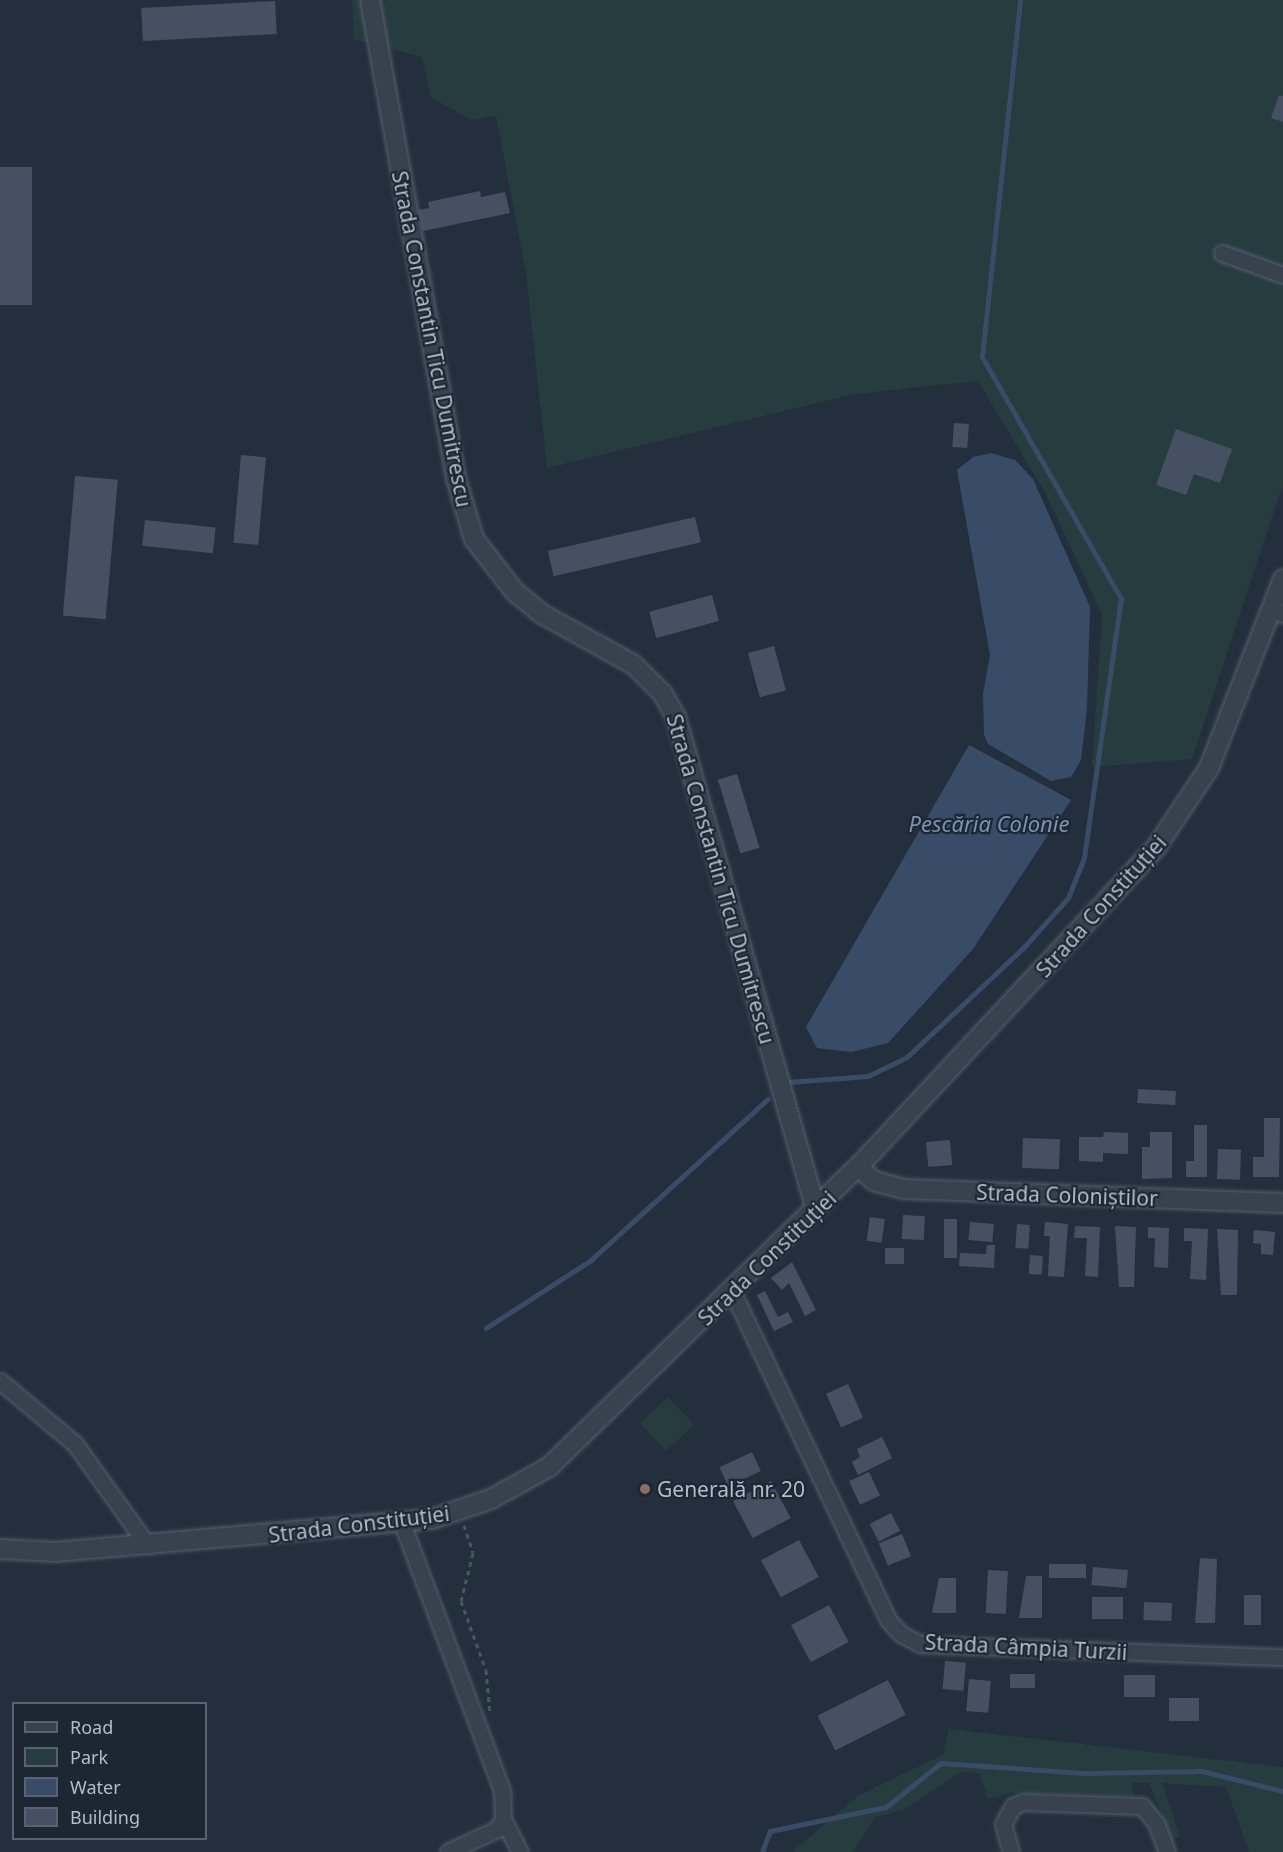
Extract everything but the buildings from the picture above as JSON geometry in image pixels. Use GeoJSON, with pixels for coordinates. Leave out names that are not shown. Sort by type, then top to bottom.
{"type":"FeatureCollection","features":[{"type":"Feature","properties":{"kind":"street","name":"Strada Constantin Ticu Dumitrescu"},"geometry":{"type":"LineString","coordinates":[[370,0],[456,478],[474,539],[515,592],[542,614],[634,665],[663,694],[676,717],[816,1210]]}},
{"type":"Feature","properties":{"kind":"street"},"geometry":{"type":"LineString","coordinates":[[1222,253],[1283,275]]}},
{"type":"Feature","properties":{"kind":"street","name":"Strada Constituției"},"geometry":{"type":"LineString","coordinates":[[0,1549],[55,1552],[148,1546],[402,1523],[459,1512],[549,1467],[858,1167],[1113,896],[1186,808],[1214,758],[1277,612],[1283,579]]}},
{"type":"Feature","properties":{"kind":"street","name":"Strada Coloniștilor"},"geometry":{"type":"LineString","coordinates":[[858,1167],[874,1181],[903,1189],[1283,1203]]}},
{"type":"Feature","properties":{"kind":"street","name":"Strada Câmpia Turzii"},"geometry":{"type":"LineString","coordinates":[[732,1291],[878,1599],[901,1634],[920,1644],[1283,1657]]}},
{"type":"Feature","properties":{"kind":"street"},"geometry":{"type":"LineString","coordinates":[[0,1381],[75,1444],[148,1546]]}},
{"type":"Feature","properties":{"kind":"street"},"geometry":{"type":"LineString","coordinates":[[402,1523],[502,1791],[502,1819],[497,1829],[448,1852]]}},
{"type":"Feature","properties":{"kind":"street"},"geometry":{"type":"LineString","coordinates":[[1011,1852],[1003,1824],[1013,1806],[1067,1803],[1142,1806],[1156,1823],[1167,1852]]}},
{"type":"Feature","properties":{"kind":"street"},"geometry":{"type":"LineString","coordinates":[[502,1819],[520,1852]]}},
{"type":"Feature","properties":{"kind":"path"},"geometry":{"type":"LineString","coordinates":[[459,1512],[473,1552],[462,1601],[486,1670],[490,1704],[483,1739]]}},
{"type":"Feature","properties":{"kind":"green space"},"geometry":{"type":"Polygon","coordinates":[[[352,0],[1283,0],[1283,484],[1192,759],[1092,767],[1102,615],[1046,494],[978,381],[855,394],[547,468],[526,273],[496,116],[471,120],[431,97],[422,57],[354,39],[352,0]]]}},
{"type":"Feature","properties":{"kind":"green space"},"geometry":{"type":"Polygon","coordinates":[[[668,1397],[694,1425],[666,1451],[640,1423],[668,1397]]]}},
{"type":"Feature","properties":{"kind":"green space"},"geometry":{"type":"Polygon","coordinates":[[[949,1729],[1283,1767],[1283,1852],[1249,1852],[1226,1787],[1162,1783],[1180,1837],[1172,1840],[1149,1783],[1131,1782],[1134,1796],[1012,1793],[988,1799],[979,1773],[961,1772],[904,1810],[875,1817],[853,1852],[792,1852],[859,1795],[943,1755],[949,1729]]]}},
{"type":"Feature","properties":{"kind":"water"},"geometry":{"type":"Polygon","coordinates":[[[991,453],[1015,460],[1033,479],[1090,607],[1087,708],[1081,760],[1071,777],[1051,781],[988,744],[984,734],[983,694],[990,655],[957,470],[973,457],[991,453]]]}},
{"type":"Feature","properties":{"kind":"water","name":"Pescăria Colonie"},"geometry":{"type":"Polygon","coordinates":[[[969,745],[1071,800],[973,949],[888,1043],[851,1052],[817,1048],[806,1027],[969,745]]]}},
{"type":"Feature","properties":{"kind":"waterway"},"geometry":{"type":"LineString","coordinates":[[788,1082],[868,1076],[907,1057],[1025,946],[1068,898],[1084,858],[1121,599],[982,357],[1020,0]]}},
{"type":"Feature","properties":{"kind":"waterway"},"geometry":{"type":"LineString","coordinates":[[486,1328],[591,1260],[768,1099]]}},
{"type":"Feature","properties":{"kind":"waterway"},"geometry":{"type":"LineString","coordinates":[[762,1852],[770,1831],[886,1807],[941,1763],[1084,1773],[1202,1771],[1283,1791]]}},
{"type":"Feature","properties":{"kind":"place","name":"Generală nr. 20"},"geometry":{"type":"Point","coordinates":[645,1489]}}]}
